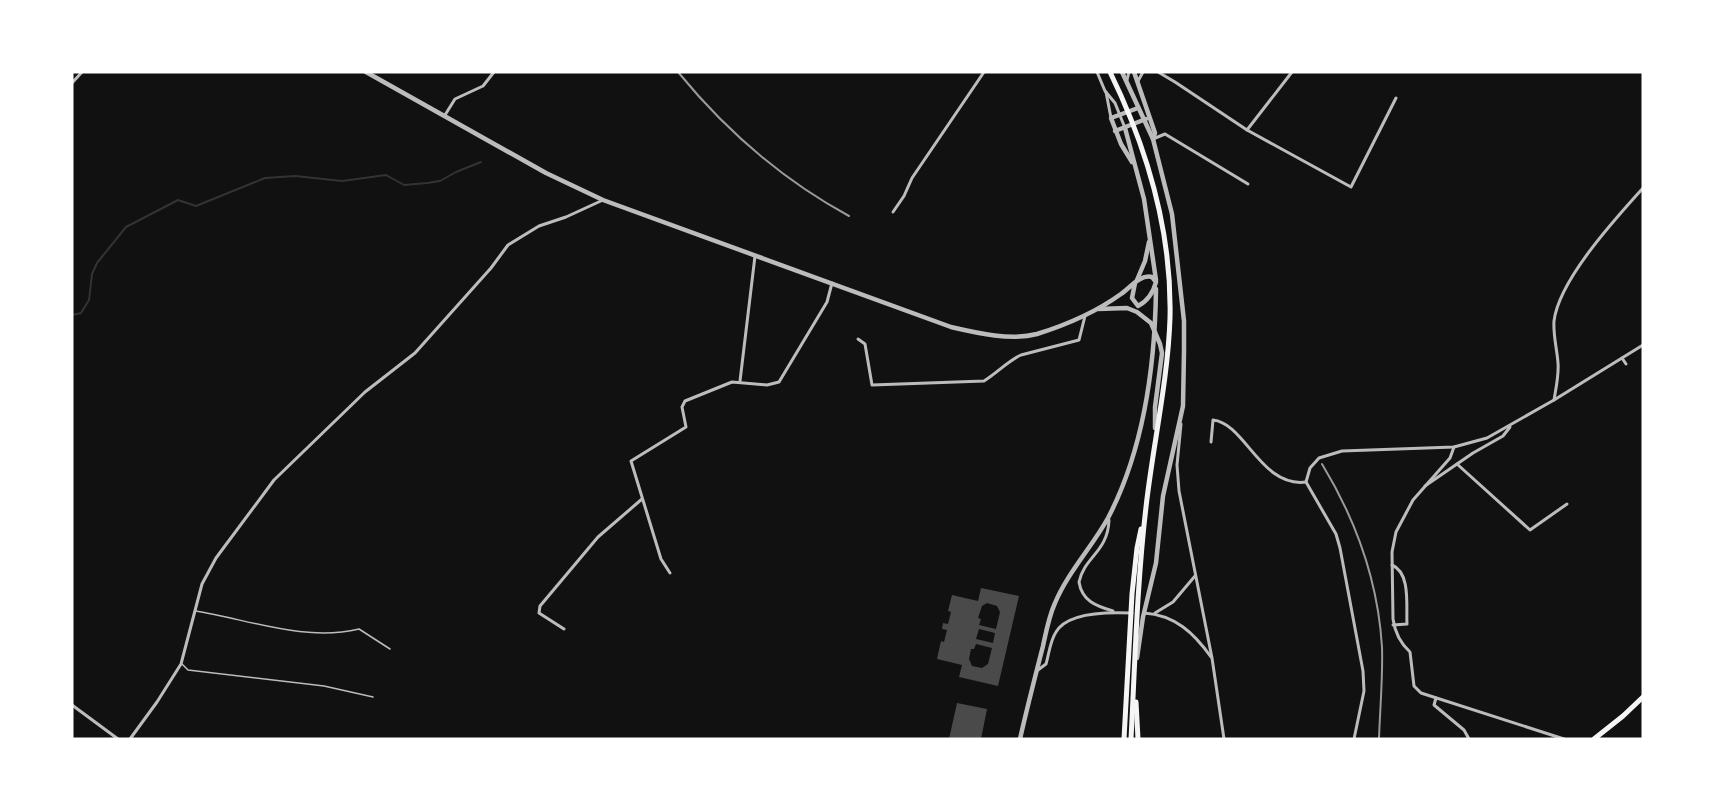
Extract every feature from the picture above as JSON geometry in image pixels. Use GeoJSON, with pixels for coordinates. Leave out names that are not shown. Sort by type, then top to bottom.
{"type":"FeatureCollection","features":[{"type":"Feature","properties":{"kind":"main road"},"geometry":{"type":"LineString","coordinates":[[1110,72],[1127,106],[1155,194],[1165,244],[1169,286],[1170,318],[1167,352],[1146,507],[1137,604],[1131,739]]}},
{"type":"Feature","properties":{"kind":"main road"},"geometry":{"type":"LineString","coordinates":[[1124,739],[1135,560],[1146,507]]}},
{"type":"Feature","properties":{"kind":"main road"},"geometry":{"type":"LineString","coordinates":[[1134,682],[1138,739]]}},
{"type":"Feature","properties":{"kind":"main road"},"geometry":{"type":"LineString","coordinates":[[1594,739],[1643,697]]}},
{"type":"Feature","properties":{"kind":"street"},"geometry":{"type":"LineString","coordinates":[[72,83],[82,72]]}},
{"type":"Feature","properties":{"kind":"street"},"geometry":{"type":"LineString","coordinates":[[366,72],[546,173],[603,200],[951,327],[1007,336],[1035,334],[1086,315],[1148,276],[1156,282]]}},
{"type":"Feature","properties":{"kind":"street"},"geometry":{"type":"LineString","coordinates":[[445,115],[455,99],[483,86],[494,72]]}},
{"type":"Feature","properties":{"kind":"street"},"geometry":{"type":"LineString","coordinates":[[893,212],[912,178],[984,72]]}},
{"type":"Feature","properties":{"kind":"street"},"geometry":{"type":"LineString","coordinates":[[1096,72],[1105,91],[1115,131],[1134,165]]}},
{"type":"Feature","properties":{"kind":"street"},"geometry":{"type":"LineString","coordinates":[[1122,72],[1153,139],[1174,225],[1184,321],[1183,406],[1177,465],[1179,491],[1212,658],[1224,739]]}},
{"type":"Feature","properties":{"kind":"street"},"geometry":{"type":"LineString","coordinates":[[1127,80],[1129,72]]}},
{"type":"Feature","properties":{"kind":"street"},"geometry":{"type":"LineString","coordinates":[[1134,72],[1155,133],[1153,139]]}},
{"type":"Feature","properties":{"kind":"street"},"geometry":{"type":"LineString","coordinates":[[1138,82],[1143,72]]}},
{"type":"Feature","properties":{"kind":"street"},"geometry":{"type":"LineString","coordinates":[[1158,72],[1247,130],[1351,187],[1396,98]]}},
{"type":"Feature","properties":{"kind":"street"},"geometry":{"type":"LineString","coordinates":[[1247,130],[1292,72]]}},
{"type":"Feature","properties":{"kind":"street"},"geometry":{"type":"LineString","coordinates":[[1020,739],[1055,602],[1109,516],[1137,442],[1156,333],[1156,282],[1144,199],[1125,128],[1115,103],[1105,91]]}},
{"type":"Feature","properties":{"kind":"street"},"geometry":{"type":"LineString","coordinates":[[1111,118],[1138,108]]}},
{"type":"Feature","properties":{"kind":"street"},"geometry":{"type":"LineString","coordinates":[[1115,131],[1150,118]]}},
{"type":"Feature","properties":{"kind":"street"},"geometry":{"type":"LineString","coordinates":[[1153,139],[1165,134],[1248,184]]}},
{"type":"Feature","properties":{"kind":"street"},"geometry":{"type":"LineString","coordinates":[[1554,400],[1558,370],[1554,322],[1563,294],[1573,274],[1643,188]]}},
{"type":"Feature","properties":{"kind":"street"},"geometry":{"type":"LineString","coordinates":[[130,739],[158,702],[181,664],[202,584],[216,558],[274,480],[364,392],[415,353],[491,268],[508,245],[539,226],[566,217],[603,200]]}},
{"type":"Feature","properties":{"kind":"street"},"geometry":{"type":"LineString","coordinates":[[1149,233],[1145,261],[1132,297],[1151,323],[1162,353],[1155,407],[1155,438]]}},
{"type":"Feature","properties":{"kind":"street"},"geometry":{"type":"LineString","coordinates":[[740,381],[755,254]]}},
{"type":"Feature","properties":{"kind":"street"},"geometry":{"type":"LineString","coordinates":[[1095,309],[1137,306],[1148,298],[1156,282]]}},
{"type":"Feature","properties":{"kind":"street"},"geometry":{"type":"LineString","coordinates":[[670,573],[661,558],[631,461],[686,427],[682,406],[685,401],[732,382],[766,385],[779,382],[827,302],[832,283]]}},
{"type":"Feature","properties":{"kind":"street"},"geometry":{"type":"LineString","coordinates":[[1126,308],[1143,316],[1151,323]]}},
{"type":"Feature","properties":{"kind":"street"},"geometry":{"type":"LineString","coordinates":[[858,339],[865,344],[872,385],[984,381],[1013,358],[1079,340],[1086,315]]}},
{"type":"Feature","properties":{"kind":"street"},"geometry":{"type":"LineString","coordinates":[[1354,739],[1364,691],[1363,671],[1344,563],[1336,534],[1306,482],[1310,468],[1319,458],[1342,451],[1454,447],[1480,440],[1554,400],[1643,345]]}},
{"type":"Feature","properties":{"kind":"street"},"geometry":{"type":"LineString","coordinates":[[1622,358],[1626,364]]}},
{"type":"Feature","properties":{"kind":"street"},"geometry":{"type":"LineString","coordinates":[[1134,682],[1143,617],[1156,564],[1163,496],[1183,406]]}},
{"type":"Feature","properties":{"kind":"street"},"geometry":{"type":"LineString","coordinates":[[1211,442],[1214,420],[1220,421],[1229,427],[1276,475],[1295,484],[1306,482]]}},
{"type":"Feature","properties":{"kind":"street"},"geometry":{"type":"LineString","coordinates":[[1424,487],[1456,464],[1503,436],[1512,424]]}},
{"type":"Feature","properties":{"kind":"street"},"geometry":{"type":"LineString","coordinates":[[1454,447],[1450,458],[1413,500],[1396,532],[1392,552],[1394,625],[1401,645],[1410,652],[1414,686],[1421,693],[1564,739]]}},
{"type":"Feature","properties":{"kind":"street"},"geometry":{"type":"LineString","coordinates":[[1456,464],[1530,530],[1567,504]]}},
{"type":"Feature","properties":{"kind":"street"},"geometry":{"type":"LineString","coordinates":[[564,629],[539,613],[540,606],[598,537],[642,499]]}},
{"type":"Feature","properties":{"kind":"street"},"geometry":{"type":"LineString","coordinates":[[1109,516],[1106,541],[1086,567],[1079,582],[1084,596],[1090,602],[1115,612]]}},
{"type":"Feature","properties":{"kind":"street"},"geometry":{"type":"LineString","coordinates":[[1392,565],[1398,568],[1404,577],[1407,624],[1394,625]]}},
{"type":"Feature","properties":{"kind":"street"},"geometry":{"type":"LineString","coordinates":[[1154,614],[1173,602],[1195,576]]}},
{"type":"Feature","properties":{"kind":"street"},"geometry":{"type":"LineString","coordinates":[[1037,670],[1046,664],[1053,636],[1062,624],[1082,616],[1115,612],[1154,614],[1180,623],[1190,631],[1212,658]]}},
{"type":"Feature","properties":{"kind":"street"},"geometry":{"type":"LineString","coordinates":[[1436,698],[1434,705],[1460,726],[1469,739]]}},
{"type":"Feature","properties":{"kind":"street"},"geometry":{"type":"LineString","coordinates":[[72,705],[118,739]]}},
{"type":"Feature","properties":{"kind":"lane"},"geometry":{"type":"LineString","coordinates":[[196,611],[319,634],[339,634],[359,629],[390,649]]}},
{"type":"Feature","properties":{"kind":"lane"},"geometry":{"type":"LineString","coordinates":[[181,664],[188,670],[324,686],[373,697]]}},
{"type":"Feature","properties":{"kind":"building"},"geometry":{"type":"Polygon","coordinates":[[[981,588],[1019,596],[998,686],[959,677],[962,665],[937,659],[941,641],[944,642],[947,630],[942,629],[943,623],[948,624],[952,595],[978,601],[981,588]],[[987,603],[982,606],[978,618],[981,619],[979,625],[996,629],[1000,612],[997,606],[987,603]],[[979,629],[976,639],[993,643],[995,633],[979,629]],[[976,644],[974,649],[971,649],[969,659],[972,666],[982,668],[988,664],[992,648],[976,644]]]}},
{"type":"Feature","properties":{"kind":"building"},"geometry":{"type":"Polygon","coordinates":[[[957,703],[987,709],[981,739],[949,739],[957,703]]]}},
{"type":"Feature","properties":{"kind":"waterway"},"geometry":{"type":"LineString","coordinates":[[72,315],[81,313],[89,300],[92,274],[97,263],[126,227],[178,200],[196,206],[265,178],[295,176],[342,181],[386,175],[404,185],[427,183],[440,181],[481,162]]}},
{"type":"Feature","properties":{"kind":"railway"},"geometry":{"type":"LineString","coordinates":[[678,72],[716,115],[756,153],[800,186],[849,216]]}},
{"type":"Feature","properties":{"kind":"railway"},"geometry":{"type":"LineString","coordinates":[[1322,464],[1355,529],[1376,598],[1382,647],[1379,739]]}}]}
